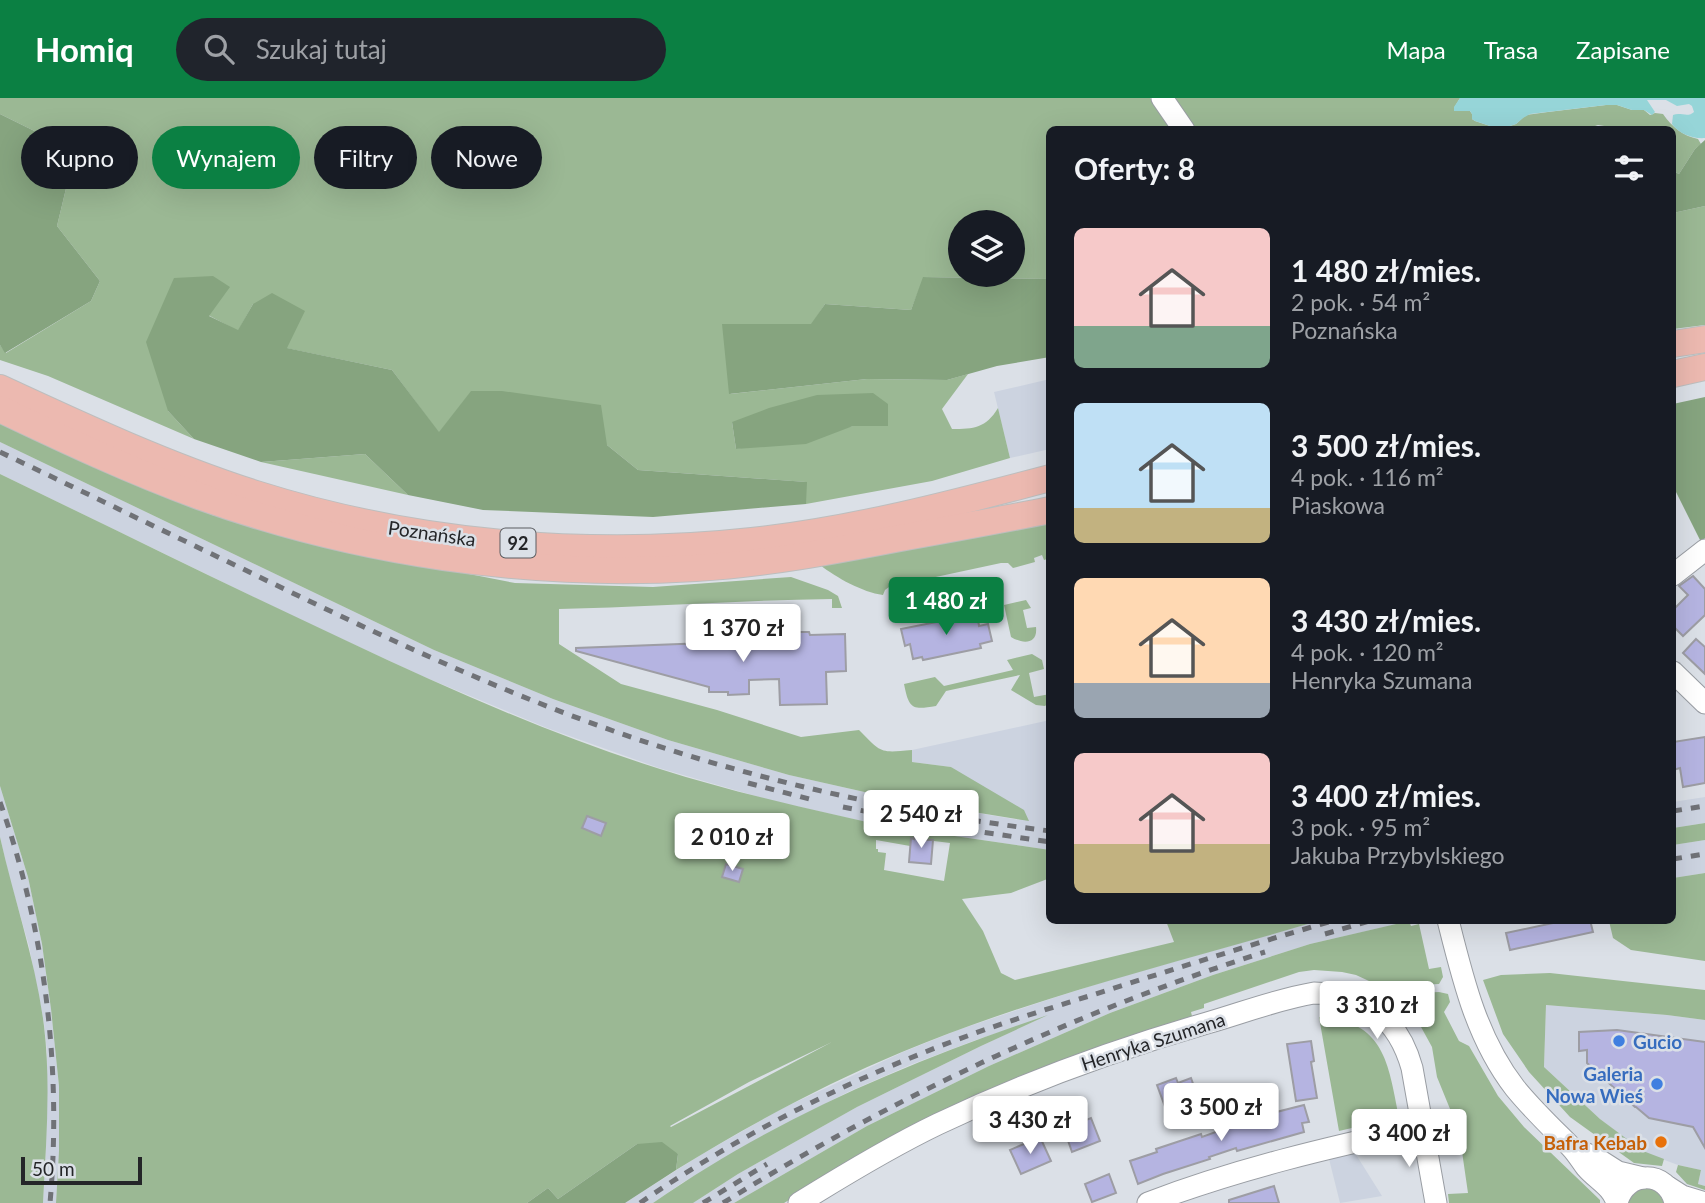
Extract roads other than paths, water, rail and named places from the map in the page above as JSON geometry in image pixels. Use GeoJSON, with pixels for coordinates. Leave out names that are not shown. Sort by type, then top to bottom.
{"type":"FeatureCollection","features":[{"type":"Feature","properties":{"kind":"main road"},"geometry":{"type":"LineString","coordinates":[[1676,344],[1705,339]]}},
{"type":"Feature","properties":{"kind":"main road"},"geometry":{"type":"LineString","coordinates":[[1676,373],[1705,367]]}},
{"type":"Feature","properties":{"kind":"main road","name":"Poznańska"},"geometry":{"type":"LineString","coordinates":[[0,388],[122,444],[257,494],[402,530],[527,544],[647,549],[754,541],[896,517],[1046,479]]}},
{"type":"Feature","properties":{"kind":"main road","name":"Poznańska"},"geometry":{"type":"LineString","coordinates":[[0,409],[141,473],[247,512],[358,541],[426,555],[483,562],[569,568],[699,568],[805,555],[1046,511]]}},
{"type":"Feature","properties":{"kind":"street"},"geometry":{"type":"LineString","coordinates":[[1162,98],[1181,126]]}},
{"type":"Feature","properties":{"kind":"street"},"geometry":{"type":"LineString","coordinates":[[1676,573],[1705,550]]}},
{"type":"Feature","properties":{"kind":"street"},"geometry":{"type":"LineString","coordinates":[[1676,676],[1705,703]]}},
{"type":"Feature","properties":{"kind":"street"},"geometry":{"type":"LineString","coordinates":[[1449,924],[1474,1013],[1490,1050],[1529,1105],[1611,1190],[1617,1203]]}},
{"type":"Feature","properties":{"kind":"street","name":"Henryka Szumana"},"geometry":{"type":"LineString","coordinates":[[799,1203],[935,1126],[1003,1095],[1114,1052],[1286,999],[1314,993],[1338,995],[1358,1001],[1381,1014],[1396,1031],[1408,1053],[1412,1068],[1436,1203]]}},
{"type":"Feature","properties":{"kind":"street"},"geometry":{"type":"LineString","coordinates":[[1148,1203],[1303,1155],[1423,1127]]}},
{"type":"Feature","properties":{"kind":"street"},"geometry":{"type":"LineString","coordinates":[[1572,1147],[1618,1172],[1656,1179],[1671,1195],[1705,1203]]}},
{"type":"Feature","properties":{"kind":"street"},"geometry":{"type":"LineString","coordinates":[[1617,1203],[1625,1186],[1643,1178]]}},
{"type":"Feature","properties":{"kind":"water"},"geometry":{"type":"Polygon","coordinates":[[[1460,98],[1705,98],[1705,138],[1687,135],[1672,124],[1673,115],[1692,114],[1692,106],[1677,106],[1666,100],[1647,100],[1655,112],[1652,115],[1644,110],[1606,105],[1530,114],[1510,126],[1490,126],[1475,121],[1470,111],[1454,111],[1460,98]]]}},
{"type":"Feature","properties":{"kind":"railway"},"geometry":{"type":"LineString","coordinates":[[0,452],[428,656],[524,697],[622,734],[727,767],[833,794],[941,815],[1046,830]]}},
{"type":"Feature","properties":{"kind":"railway"},"geometry":{"type":"LineString","coordinates":[[748,783],[813,800]]}},
{"type":"Feature","properties":{"kind":"railway"},"geometry":{"type":"LineString","coordinates":[[0,802],[28,899],[46,1000],[54,1102],[50,1203]]}},
{"type":"Feature","properties":{"kind":"railway"},"geometry":{"type":"LineString","coordinates":[[1676,811],[1705,806]]}},
{"type":"Feature","properties":{"kind":"railway"},"geometry":{"type":"LineString","coordinates":[[843,807],[947,827],[1046,841]]}},
{"type":"Feature","properties":{"kind":"railway"},"geometry":{"type":"LineString","coordinates":[[1676,859],[1705,854]]}},
{"type":"Feature","properties":{"kind":"railway"},"geometry":{"type":"LineString","coordinates":[[640,1203],[714,1156],[791,1113],[910,1058],[1017,1019],[1323,924]]}},
{"type":"Feature","properties":{"kind":"railway"},"geometry":{"type":"LineString","coordinates":[[1325,934],[1359,924]]}},
{"type":"Feature","properties":{"kind":"railway"},"geometry":{"type":"LineString","coordinates":[[723,1203],[852,1128],[986,1061],[1124,1002],[1265,952]]}},
{"type":"Feature","properties":{"kind":"railway"},"geometry":{"type":"LineString","coordinates":[[703,1203],[767,1164]]}},
{"type":"Feature","properties":{"kind":"place","name":"Gucio"},"geometry":{"type":"Point","coordinates":[1619,1041]}},
{"type":"Feature","properties":{"kind":"place","name":"Galeria Nowa Wieś"},"geometry":{"type":"Point","coordinates":[1657,1084]}},
{"type":"Feature","properties":{"kind":"place","name":"Bafra Kebab"},"geometry":{"type":"Point","coordinates":[1661,1142]}}]}
